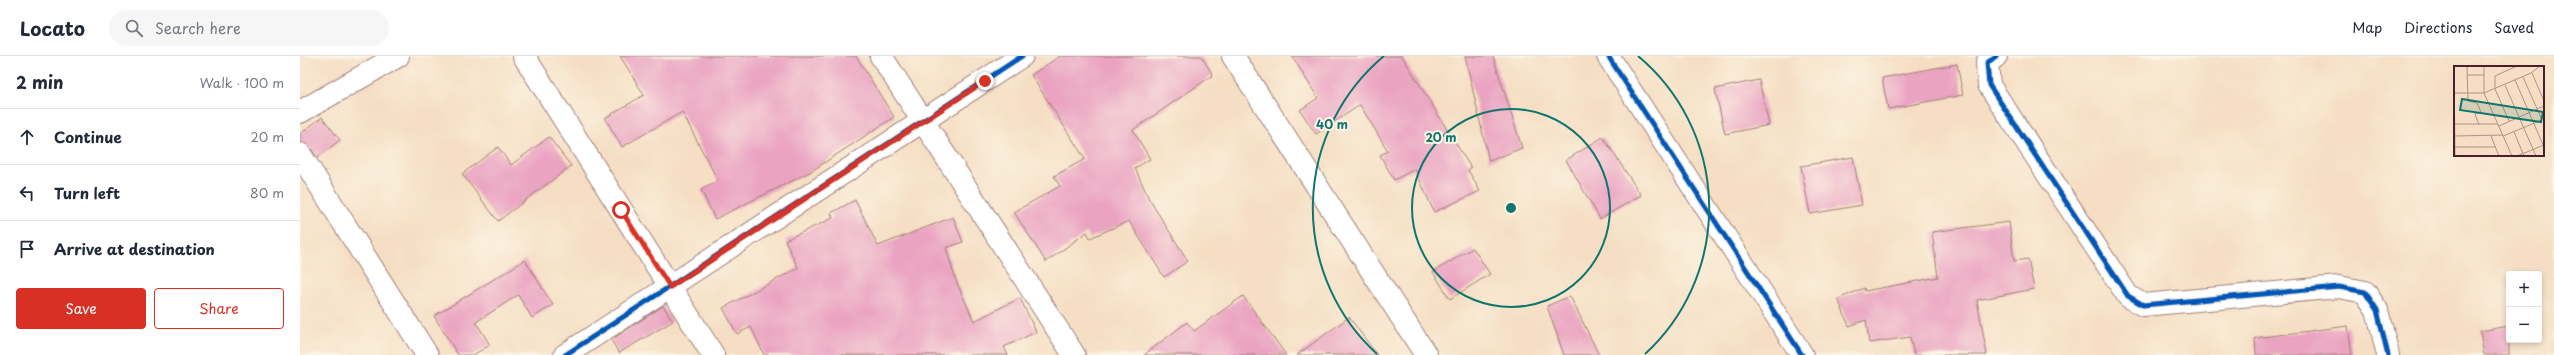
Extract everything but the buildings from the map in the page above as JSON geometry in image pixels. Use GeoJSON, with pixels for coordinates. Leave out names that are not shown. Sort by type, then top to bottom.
{"type":"FeatureCollection","features":[{"type":"Feature","properties":{"kind":"street"},"geometry":{"type":"LineString","coordinates":[[300,112],[398,56]]}},
{"type":"Feature","properties":{"kind":"street"},"geometry":{"type":"LineString","coordinates":[[524,56],[713,355]]}},
{"type":"Feature","properties":{"kind":"street"},"geometry":{"type":"LineString","coordinates":[[881,56],[1074,355]]}},
{"type":"Feature","properties":{"kind":"street"},"geometry":{"type":"LineString","coordinates":[[565,355],[924,122],[1022,56]]}},
{"type":"Feature","properties":{"kind":"street"},"geometry":{"type":"LineString","coordinates":[[1233,56],[1426,355]]}},
{"type":"Feature","properties":{"kind":"street"},"geometry":{"type":"LineString","coordinates":[[1608,56],[1802,355]]}},
{"type":"Feature","properties":{"kind":"street"},"geometry":{"type":"LineString","coordinates":[[1996,56],[1987,63],[1989,84],[2128,296],[2135,302],[2143,305],[2339,287],[2365,292],[2377,310],[2388,355]]}},
{"type":"Feature","properties":{"kind":"street"},"geometry":{"type":"LineString","coordinates":[[300,154],[427,355]]}},
{"type":"Feature","properties":{"kind":"cycle path"},"geometry":{"type":"LineString","coordinates":[[565,355],[1022,56]]}},
{"type":"Feature","properties":{"kind":"cycle path"},"geometry":{"type":"LineString","coordinates":[[1608,56],[1802,355]]}},
{"type":"Feature","properties":{"kind":"cycle path"},"geometry":{"type":"LineString","coordinates":[[1996,56],[1987,63],[1989,85],[2128,296],[2143,305],[2339,287],[2365,292],[2377,310],[2388,355]]}},
{"type":"Feature","properties":{"kind":"route"},"geometry":{"type":"LineString","coordinates":[[621,210],[670,287],[985,81]]}}]}
